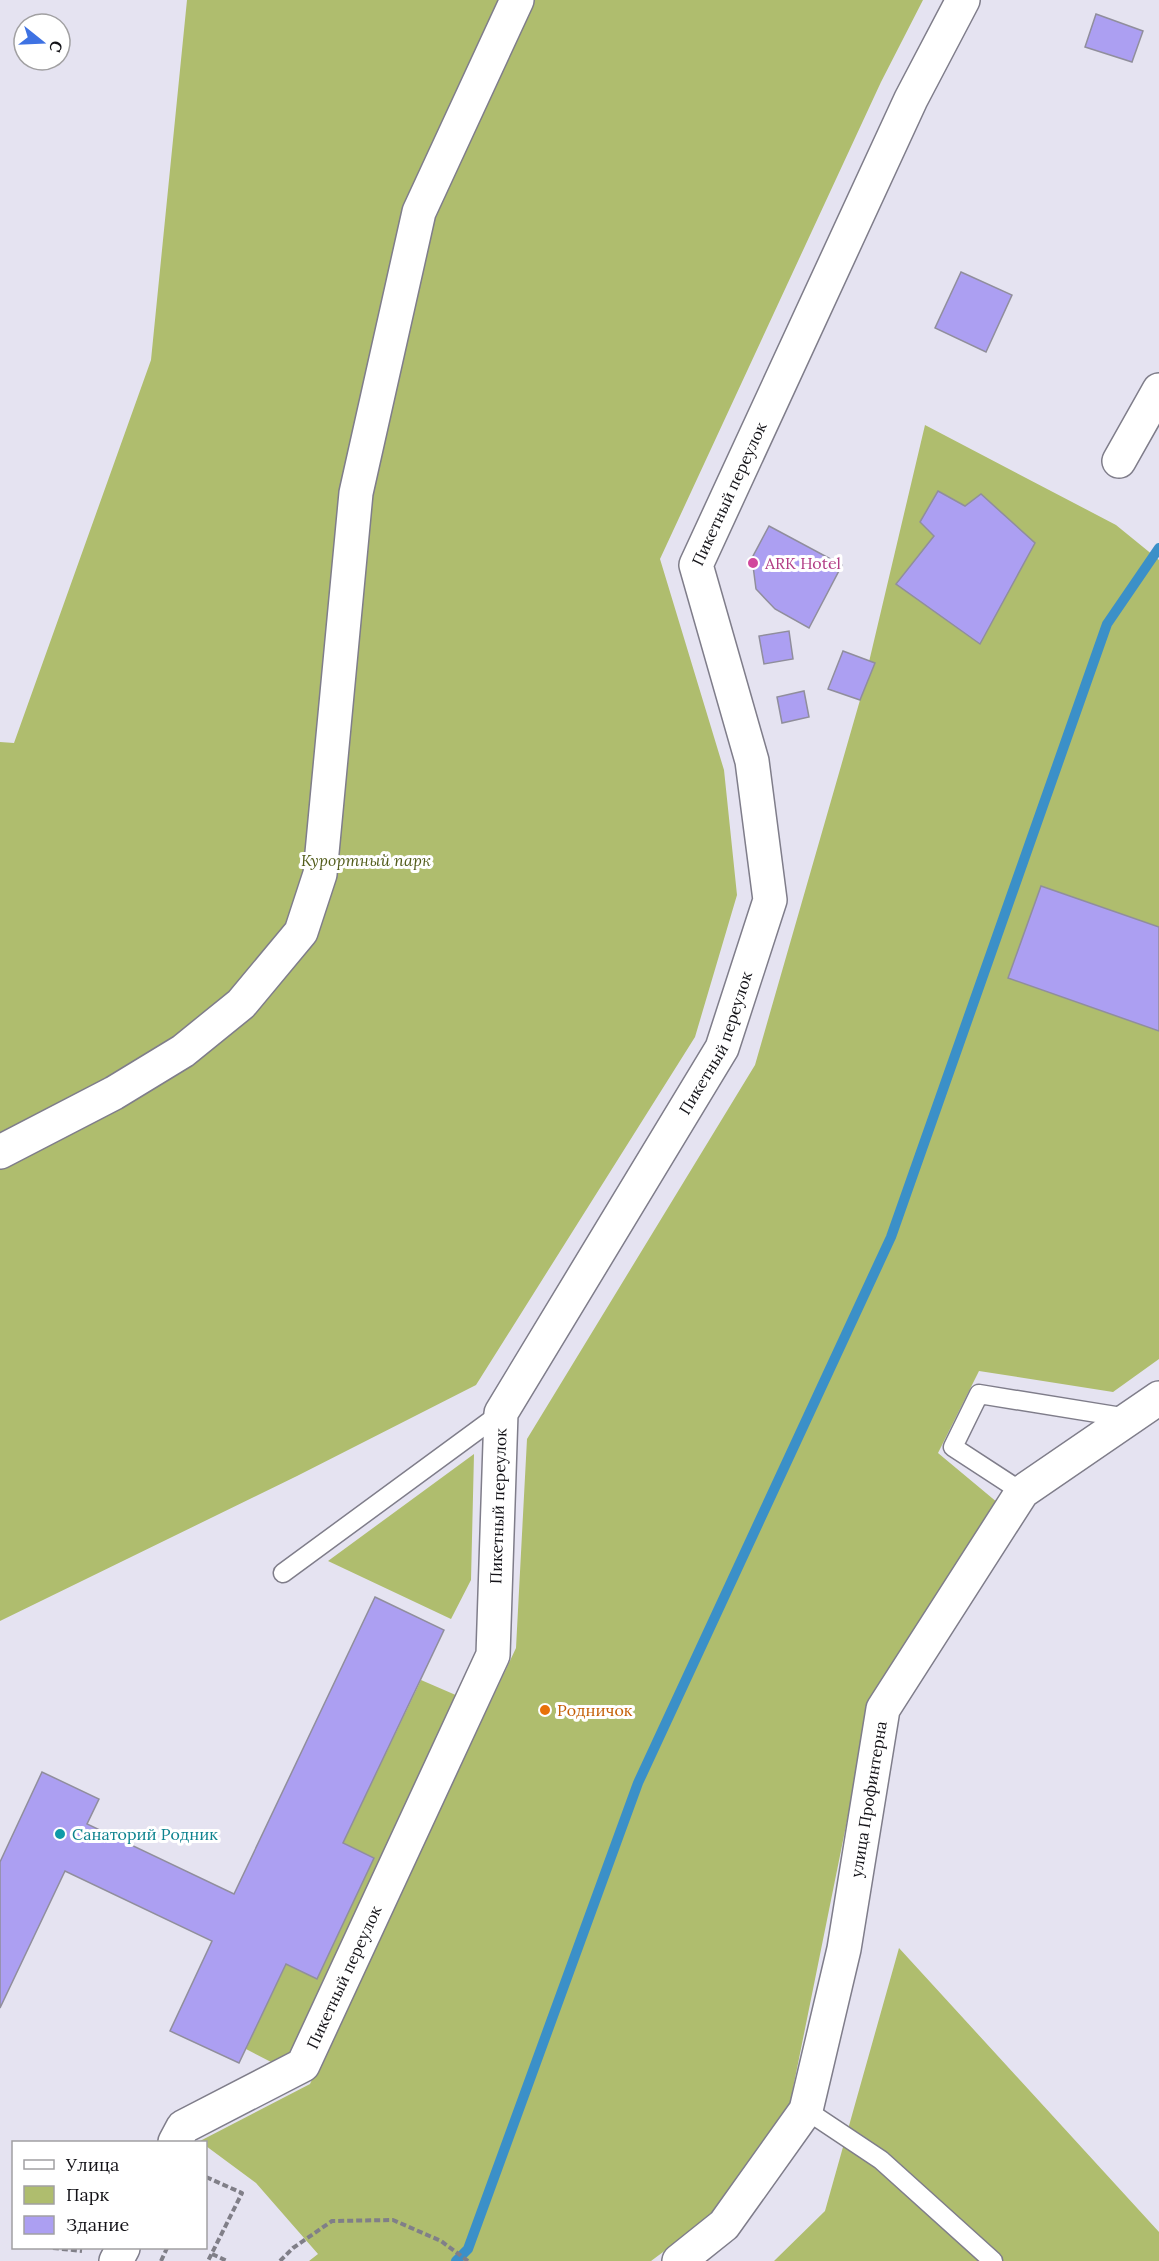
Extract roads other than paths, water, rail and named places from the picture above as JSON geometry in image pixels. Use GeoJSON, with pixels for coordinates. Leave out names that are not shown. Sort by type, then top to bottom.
{"type":"FeatureCollection","features":[{"type":"Feature","properties":{"kind":"street"},"geometry":{"type":"LineString","coordinates":[[0,1152],[114,1093],[183,1051],[241,1004],[301,932],[320,874],[356,493],[419,212],[517,0]]}},
{"type":"Feature","properties":{"kind":"street","name":"Пикетный переулок"},"geometry":{"type":"LineString","coordinates":[[176,2141],[183,2127],[303,2065],[493,1655],[501,1413],[722,1048],[770,900],[752,762],[696,565],[911,99],[963,0]]}},
{"type":"Feature","properties":{"kind":"street"},"geometry":{"type":"LineString","coordinates":[[1119,461],[1159,390]]}},
{"type":"Feature","properties":{"kind":"street","name":"улица Профинтерна"},"geometry":{"type":"LineString","coordinates":[[679,2261],[724,2225],[806,2110],[844,1949],[883,1709],[1022,1492],[1159,1398]]}},
{"type":"Feature","properties":{"kind":"lane"},"geometry":{"type":"LineString","coordinates":[[1022,1492],[953,1448],[979,1394],[1130,1418]]}},
{"type":"Feature","properties":{"kind":"lane"},"geometry":{"type":"LineString","coordinates":[[283,1573],[501,1413]]}},
{"type":"Feature","properties":{"kind":"lane"},"geometry":{"type":"LineString","coordinates":[[806,2110],[881,2160],[993,2261]]}},
{"type":"Feature","properties":{"kind":"waterway"},"geometry":{"type":"LineString","coordinates":[[456,2261],[468,2249],[638,1783],[891,1237],[1107,624],[1159,548]]}},
{"type":"Feature","properties":{"kind":"place","name":"ARK Hotel"},"geometry":{"type":"Point","coordinates":[753,563]}},
{"type":"Feature","properties":{"kind":"place","name":"Родничок"},"geometry":{"type":"Point","coordinates":[545,1710]}},
{"type":"Feature","properties":{"kind":"place","name":"Санаторий Родник"},"geometry":{"type":"Point","coordinates":[60,1834]}},
{"type":"Feature","properties":{"kind":"park label","name":"Курортный парк"},"geometry":{"type":"Point","coordinates":[366,860]}}]}
